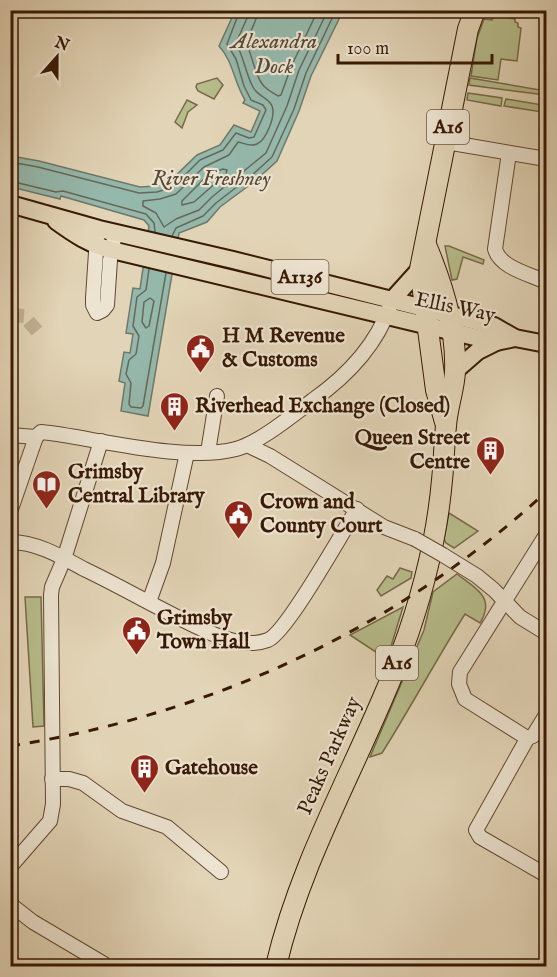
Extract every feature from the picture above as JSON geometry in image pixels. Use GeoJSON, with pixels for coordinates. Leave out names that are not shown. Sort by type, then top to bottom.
{"type":"FeatureCollection","features":[{"type":"Feature","properties":{"kind":"highway","name":"A16"},"geometry":{"type":"LineString","coordinates":[[425,317],[420,269],[468,29],[476,10]]}},
{"type":"Feature","properties":{"kind":"highway","name":"A16"},"geometry":{"type":"LineString","coordinates":[[426,245],[436,269],[450,323]]}},
{"type":"Feature","properties":{"kind":"highway","name":"Peaks Parkway"},"geometry":{"type":"LineString","coordinates":[[425,317],[436,390],[446,423]]}},
{"type":"Feature","properties":{"kind":"highway","name":"Peaks Parkway"},"geometry":{"type":"LineString","coordinates":[[276,966],[299,890],[334,802],[369,730],[402,651],[413,617],[430,554],[442,482],[446,423],[455,371],[450,323]]}},
{"type":"Feature","properties":{"kind":"main road","name":"A1136"},"geometry":{"type":"LineString","coordinates":[[10,204],[107,231],[392,300]]}},
{"type":"Feature","properties":{"kind":"main road","name":"A1136"},"geometry":{"type":"LineString","coordinates":[[47,214],[79,238],[104,248],[386,316]]}},
{"type":"Feature","properties":{"kind":"main road"},"geometry":{"type":"LineString","coordinates":[[392,300],[420,269]]}},
{"type":"Feature","properties":{"kind":"main road","name":"Ellis Way"},"geometry":{"type":"LineString","coordinates":[[392,300],[425,317]]}},
{"type":"Feature","properties":{"kind":"main road","name":"Ellis Way"},"geometry":{"type":"LineString","coordinates":[[386,316],[425,317],[450,323],[496,342],[515,338]]}},
{"type":"Feature","properties":{"kind":"main road","name":"Ellis Way"},"geometry":{"type":"LineString","coordinates":[[450,323],[494,326],[515,338],[546,344]]}},
{"type":"Feature","properties":{"kind":"main road"},"geometry":{"type":"LineString","coordinates":[[455,371],[478,351],[496,342]]}},
{"type":"Feature","properties":{"kind":"street"},"geometry":{"type":"LineString","coordinates":[[446,142],[546,159]]}},
{"type":"Feature","properties":{"kind":"street"},"geometry":{"type":"LineString","coordinates":[[509,153],[495,249],[497,257],[546,282]]}},
{"type":"Feature","properties":{"kind":"street"},"geometry":{"type":"LineString","coordinates":[[104,248],[107,231]]}},
{"type":"Feature","properties":{"kind":"street"},"geometry":{"type":"LineString","coordinates":[[10,512],[36,437],[41,432],[187,453],[238,449],[247,445],[299,411],[350,371],[375,339],[392,300]]}},
{"type":"Feature","properties":{"kind":"street"},"geometry":{"type":"LineString","coordinates":[[208,452],[217,396]]}},
{"type":"Feature","properties":{"kind":"street"},"geometry":{"type":"LineString","coordinates":[[10,435],[36,437]]}},
{"type":"Feature","properties":{"kind":"street"},"geometry":{"type":"LineString","coordinates":[[10,867],[50,821],[53,804],[50,602],[52,587],[64,558],[101,441]]}},
{"type":"Feature","properties":{"kind":"street"},"geometry":{"type":"LineString","coordinates":[[247,445],[270,456],[384,527],[415,539],[477,576],[520,617],[546,633]]}},
{"type":"Feature","properties":{"kind":"street"},"geometry":{"type":"LineString","coordinates":[[149,602],[163,563],[187,453]]}},
{"type":"Feature","properties":{"kind":"street"},"geometry":{"type":"LineString","coordinates":[[10,542],[36,546],[64,558],[193,626],[244,643],[265,641],[278,634],[357,509]]}},
{"type":"Feature","properties":{"kind":"street"},"geometry":{"type":"LineString","coordinates":[[529,739],[465,699],[459,684],[460,672],[546,535]]}},
{"type":"Feature","properties":{"kind":"street"},"geometry":{"type":"LineString","coordinates":[[546,715],[529,739],[476,830],[480,837],[546,875]]}},
{"type":"Feature","properties":{"kind":"street"},"geometry":{"type":"LineString","coordinates":[[52,779],[69,779],[83,783],[122,811],[167,826],[221,872]]}},
{"type":"Feature","properties":{"kind":"street"},"geometry":{"type":"LineString","coordinates":[[10,904],[33,922],[104,964]]}},
{"type":"Feature","properties":{"kind":"green space"},"geometry":{"type":"Polygon","coordinates":[[[493,15],[515,19],[518,27],[521,28],[517,61],[501,59],[498,80],[471,76],[477,38],[484,19],[492,20],[493,15]]]}},
{"type":"Feature","properties":{"kind":"green space"},"geometry":{"type":"Polygon","coordinates":[[[217,78],[223,85],[214,99],[198,91],[197,84],[217,78]]]}},
{"type":"Feature","properties":{"kind":"green space"},"geometry":{"type":"Polygon","coordinates":[[[470,78],[546,91],[545,95],[469,85],[470,78]]]}},
{"type":"Feature","properties":{"kind":"green space"},"geometry":{"type":"Polygon","coordinates":[[[468,93],[502,98],[501,106],[467,100],[468,93]]]}},
{"type":"Feature","properties":{"kind":"green space"},"geometry":{"type":"Polygon","coordinates":[[[506,99],[543,105],[542,112],[504,106],[506,99]]]}},
{"type":"Feature","properties":{"kind":"green space"},"geometry":{"type":"Polygon","coordinates":[[[187,100],[197,105],[188,112],[182,128],[175,122],[187,100]]]}},
{"type":"Feature","properties":{"kind":"green space"},"geometry":{"type":"Polygon","coordinates":[[[445,246],[484,260],[483,264],[463,257],[457,279],[452,280],[445,246]]]}},
{"type":"Feature","properties":{"kind":"green space"},"geometry":{"type":"Polygon","coordinates":[[[449,513],[478,531],[454,548],[444,539],[449,513]]]}},
{"type":"Feature","properties":{"kind":"green space"},"geometry":{"type":"Polygon","coordinates":[[[400,568],[412,572],[411,578],[381,596],[377,590],[387,576],[393,579],[400,568]]]}},
{"type":"Feature","properties":{"kind":"green space"},"geometry":{"type":"Polygon","coordinates":[[[457,574],[476,589],[484,600],[486,606],[480,623],[465,614],[382,753],[370,757],[424,630],[433,592],[457,574]]]}},
{"type":"Feature","properties":{"kind":"green space"},"geometry":{"type":"Polygon","coordinates":[[[25,597],[41,597],[44,726],[33,727],[25,597]]]}},
{"type":"Feature","properties":{"kind":"green space"},"geometry":{"type":"Polygon","coordinates":[[[403,607],[388,656],[385,658],[350,635],[403,607]]]}},
{"type":"Feature","properties":{"kind":"water"},"geometry":{"type":"Polygon","coordinates":[[[235,11],[343,11],[311,76],[299,111],[277,161],[220,207],[207,222],[179,233],[148,416],[121,411],[125,383],[119,381],[124,352],[130,353],[133,334],[126,333],[133,288],[140,289],[149,226],[144,220],[61,196],[60,199],[11,187],[11,156],[140,187],[156,186],[169,182],[197,155],[220,145],[234,125],[251,132],[260,111],[243,103],[245,100],[224,52],[219,46],[235,11]]]}},
{"type":"Feature","properties":{"kind":"tunnel"},"geometry":{"type":"LineString","coordinates":[[10,315],[24,316],[37,331]]}},
{"type":"Feature","properties":{"kind":"railway"},"geometry":{"type":"LineString","coordinates":[[10,746],[84,732],[157,712],[228,688],[297,659],[364,624],[428,585],[488,541],[546,492]]}},
{"type":"Feature","properties":{"kind":"place","name":"H M Revenue & Customs"},"geometry":{"type":"Point","coordinates":[201,374]}},
{"type":"Feature","properties":{"kind":"place","name":"Riverhead Exchange (Closed)"},"geometry":{"type":"Point","coordinates":[174,432]}},
{"type":"Feature","properties":{"kind":"place","name":"Queen Street Centre"},"geometry":{"type":"Point","coordinates":[491,476]}},
{"type":"Feature","properties":{"kind":"place","name":"Grimsby Central Library"},"geometry":{"type":"Point","coordinates":[47,510]}},
{"type":"Feature","properties":{"kind":"place","name":"Crown and County Court"},"geometry":{"type":"Point","coordinates":[239,540]}},
{"type":"Feature","properties":{"kind":"place","name":"Grimsby Town Hall"},"geometry":{"type":"Point","coordinates":[136,656]}},
{"type":"Feature","properties":{"kind":"place","name":"Gatehouse"},"geometry":{"type":"Point","coordinates":[144,794]}},
{"type":"Feature","properties":{"kind":"water label","name":"Alexandra Dock"},"geometry":{"type":"Point","coordinates":[274,54]}},
{"type":"Feature","properties":{"kind":"water label","name":"River Freshney"},"geometry":{"type":"Point","coordinates":[211,179]}}]}
